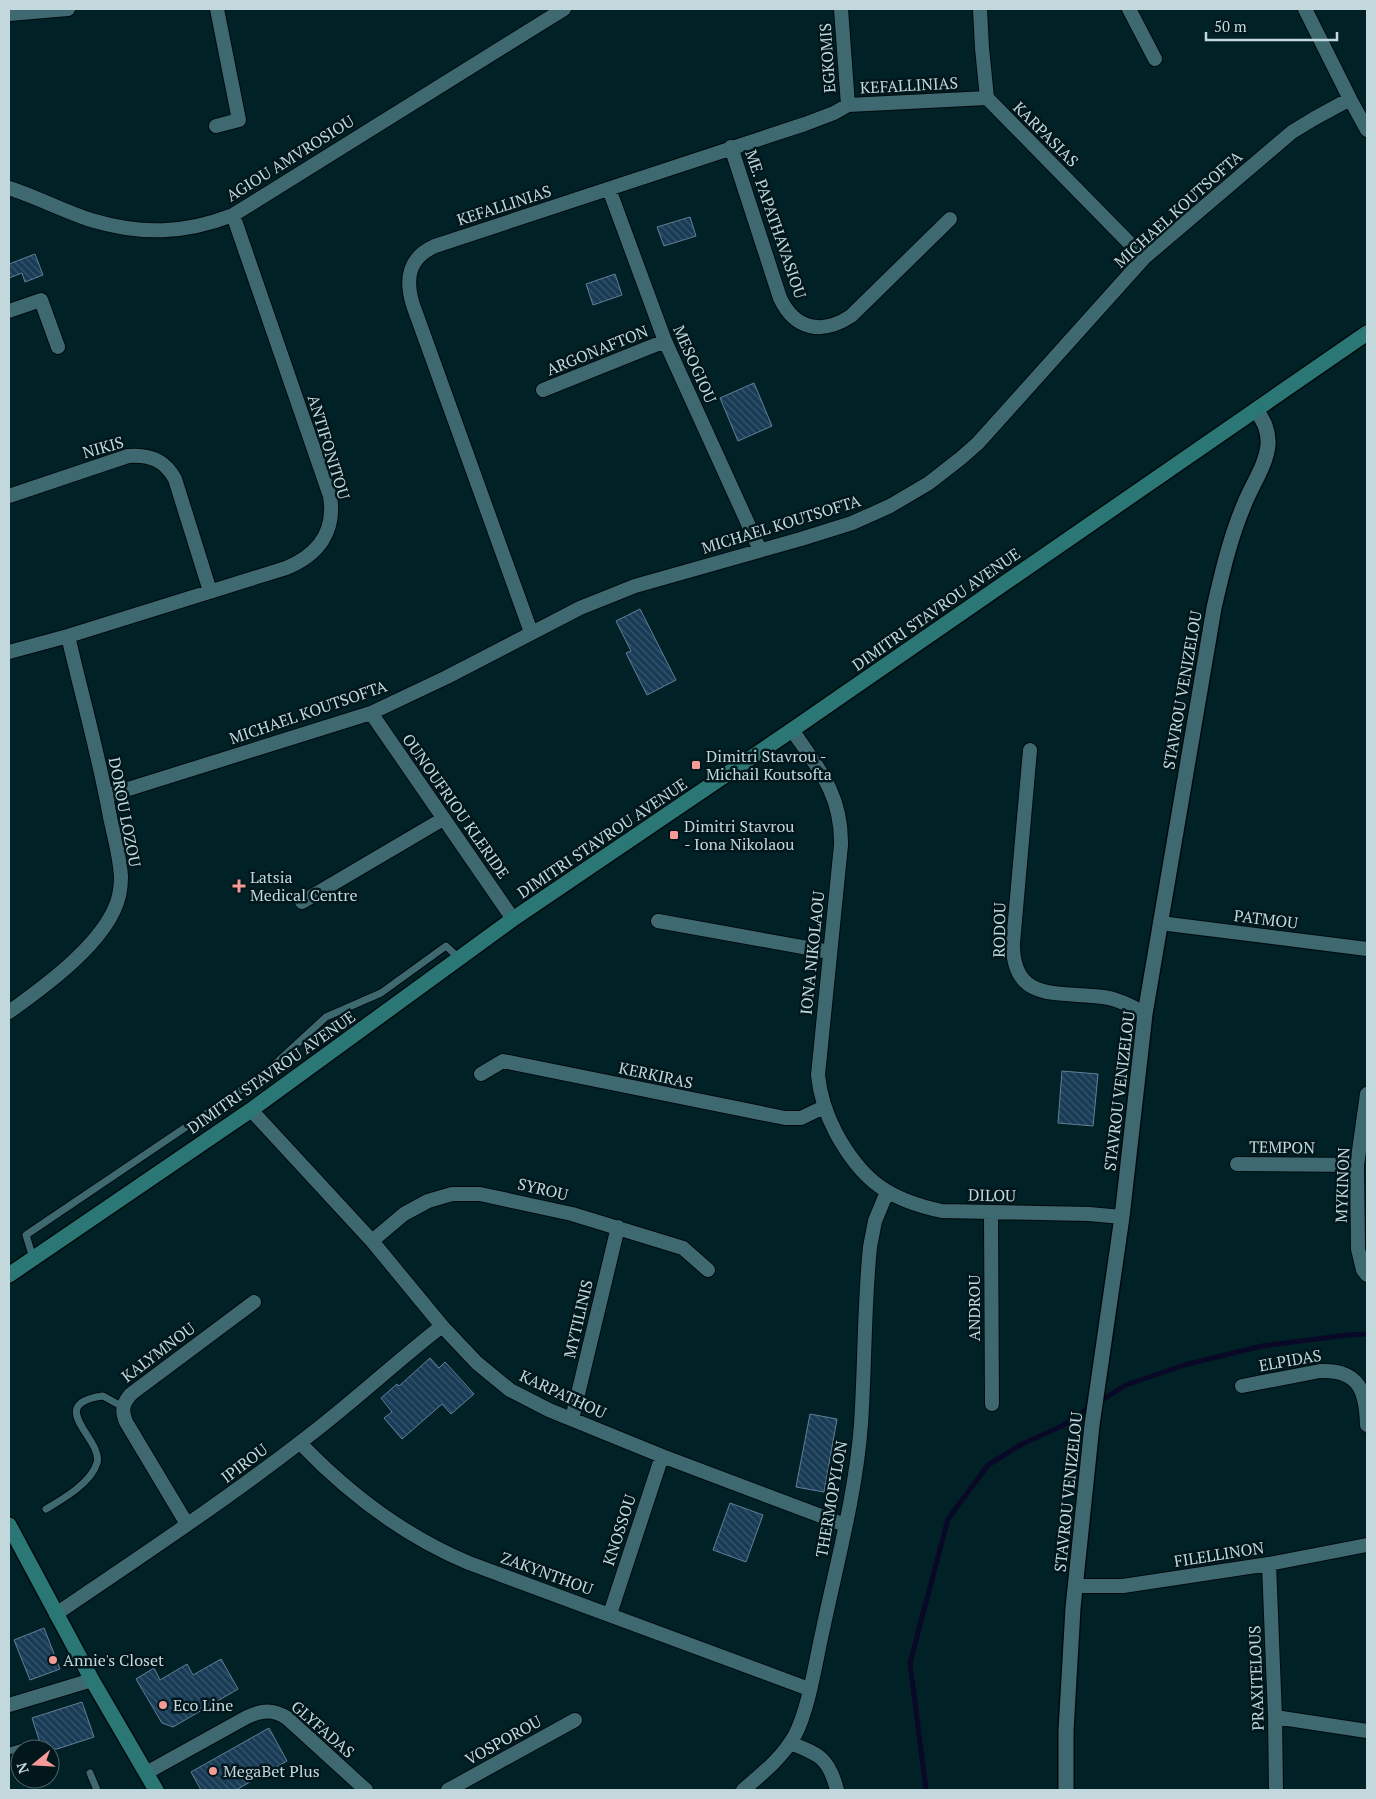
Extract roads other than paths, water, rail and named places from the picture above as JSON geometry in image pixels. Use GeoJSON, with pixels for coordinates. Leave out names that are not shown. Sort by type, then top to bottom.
{"type":"FeatureCollection","features":[{"type":"Feature","properties":{"kind":"main road","name":"DIMITRI STAVROU AVENUE"},"geometry":{"type":"LineString","coordinates":[[9,1275],[251,1110],[513,919],[792,730],[1367,333]]}},
{"type":"Feature","properties":{"kind":"main road"},"geometry":{"type":"LineString","coordinates":[[9,1262],[33,1258]]}},
{"type":"Feature","properties":{"kind":"main road"},"geometry":{"type":"LineString","coordinates":[[9,1525],[92,1680],[146,1772],[154,1790]]}},
{"type":"Feature","properties":{"kind":"street"},"geometry":{"type":"LineString","coordinates":[[9,14],[68,9]]}},
{"type":"Feature","properties":{"kind":"street"},"geometry":{"type":"LineString","coordinates":[[216,126],[240,120],[217,9]]}},
{"type":"Feature","properties":{"kind":"street","name":"AGIOU AMVROSIOU"},"geometry":{"type":"LineString","coordinates":[[9,188],[40,198],[90,219],[134,229],[162,231],[204,226],[233,215],[564,9]]}},
{"type":"Feature","properties":{"kind":"street","name":"EGKOMIS"},"geometry":{"type":"LineString","coordinates":[[841,9],[848,105]]}},
{"type":"Feature","properties":{"kind":"street"},"geometry":{"type":"LineString","coordinates":[[980,9],[987,98]]}},
{"type":"Feature","properties":{"kind":"street"},"geometry":{"type":"LineString","coordinates":[[1129,9],[1155,59]]}},
{"type":"Feature","properties":{"kind":"street"},"geometry":{"type":"LineString","coordinates":[[1305,9],[1367,130]]}},
{"type":"Feature","properties":{"kind":"street","name":"KEFALLINIAS"},"geometry":{"type":"LineString","coordinates":[[531,632],[413,305],[409,288],[409,275],[416,260],[428,249],[435,246],[805,124],[834,113],[848,105],[987,98]]}},
{"type":"Feature","properties":{"kind":"street","name":"KARPASIAS"},"geometry":{"type":"LineString","coordinates":[[987,98],[1144,258]]}},
{"type":"Feature","properties":{"kind":"street","name":"MICHAEL KOUTSOFTA"},"geometry":{"type":"LineString","coordinates":[[106,796],[371,713],[447,677],[531,632],[606,597],[635,586],[829,530],[871,515],[910,496],[946,470],[978,443],[1144,258],[1292,132],[1350,99]]}},
{"type":"Feature","properties":{"kind":"street","name":"ME. PAPATHAVASIOU"},"geometry":{"type":"LineString","coordinates":[[731,147],[780,298],[791,315],[807,325],[826,328],[851,316],[950,219]]}},
{"type":"Feature","properties":{"kind":"street","name":"MESOGIOU"},"geometry":{"type":"LineString","coordinates":[[609,189],[665,341],[760,550]]}},
{"type":"Feature","properties":{"kind":"street","name":"ANTIFONITOU"},"geometry":{"type":"LineString","coordinates":[[9,652],[68,636],[286,568],[306,559],[314,552],[324,538],[331,512],[327,487],[233,215]]}},
{"type":"Feature","properties":{"kind":"street"},"geometry":{"type":"LineString","coordinates":[[9,311],[40,300],[58,347]]}},
{"type":"Feature","properties":{"kind":"street","name":"ARGONAFTON"},"geometry":{"type":"LineString","coordinates":[[543,390],[665,341]]}},
{"type":"Feature","properties":{"kind":"street","name":"STAVROU VENIZELOU"},"geometry":{"type":"LineString","coordinates":[[1066,1790],[1067,1692],[1075,1586],[1092,1425],[1122,1217],[1145,1014],[1222,570],[1244,505],[1268,446],[1267,429],[1256,410]]}},
{"type":"Feature","properties":{"kind":"street","name":"NIKIS"},"geometry":{"type":"LineString","coordinates":[[9,496],[128,456],[143,456],[156,459],[166,467],[175,479],[210,591]]}},
{"type":"Feature","properties":{"kind":"street","name":"DOROU LOZOU"},"geometry":{"type":"LineString","coordinates":[[9,1012],[40,989],[72,961],[98,934],[115,908],[118,898],[121,876],[106,796],[68,636]]}},
{"type":"Feature","properties":{"kind":"street","name":"OUNOUFRIOU KLERIDE"},"geometry":{"type":"LineString","coordinates":[[371,713],[513,919]]}},
{"type":"Feature","properties":{"kind":"street","name":"IONA NIKOLAOU"},"geometry":{"type":"LineString","coordinates":[[792,730],[827,782],[839,814],[841,845],[818,1063],[819,1085],[824,1107],[848,1153],[868,1179]]}},
{"type":"Feature","properties":{"kind":"street","name":"RODOU"},"geometry":{"type":"LineString","coordinates":[[1030,750],[1014,943],[1014,960],[1020,975],[1030,986],[1045,992],[1113,999],[1131,1005],[1145,1014]]}},
{"type":"Feature","properties":{"kind":"street"},"geometry":{"type":"LineString","coordinates":[[302,902],[443,818]]}},
{"type":"Feature","properties":{"kind":"street"},"geometry":{"type":"LineString","coordinates":[[658,921],[830,952]]}},
{"type":"Feature","properties":{"kind":"street","name":"PATMOU"},"geometry":{"type":"LineString","coordinates":[[1160,923],[1367,949]]}},
{"type":"Feature","properties":{"kind":"street","name":"KERKIRAS"},"geometry":{"type":"LineString","coordinates":[[481,1074],[503,1061],[785,1118],[801,1118],[824,1107]]}},
{"type":"Feature","properties":{"kind":"street","name":"MYKINON"},"geometry":{"type":"LineString","coordinates":[[1367,1099],[1358,1165],[1358,1249],[1359,1260],[1367,1275]]}},
{"type":"Feature","properties":{"kind":"street","name":"KARPATHOU"},"geometry":{"type":"LineString","coordinates":[[251,1110],[372,1241],[442,1326],[477,1363],[510,1390],[549,1410],[662,1456],[845,1525]]}},
{"type":"Feature","properties":{"kind":"street","name":"TEMPON"},"geometry":{"type":"LineString","coordinates":[[1237,1164],[1358,1165]]}},
{"type":"Feature","properties":{"kind":"street","name":"DILOU"},"geometry":{"type":"LineString","coordinates":[[868,1179],[908,1202],[942,1211],[1089,1214],[1122,1217]]}},
{"type":"Feature","properties":{"kind":"street","name":"THERMOPYLON"},"geometry":{"type":"LineString","coordinates":[[743,1790],[768,1768],[790,1743],[801,1721],[810,1688],[845,1525],[861,1425],[870,1247],[875,1221],[888,1192]]}},
{"type":"Feature","properties":{"kind":"street","name":"SYROU"},"geometry":{"type":"LineString","coordinates":[[372,1241],[394,1221],[415,1207],[452,1194],[468,1193],[494,1196],[618,1227],[683,1248],[708,1270]]}},
{"type":"Feature","properties":{"kind":"street","name":"ANDROU"},"geometry":{"type":"LineString","coordinates":[[991,1213],[992,1404]]}},
{"type":"Feature","properties":{"kind":"street","name":"MYTILINIS"},"geometry":{"type":"LineString","coordinates":[[572,1419],[618,1227]]}},
{"type":"Feature","properties":{"kind":"street","name":"KALYMNOU"},"geometry":{"type":"LineString","coordinates":[[188,1524],[126,1422],[123,1407],[131,1394],[254,1302]]}},
{"type":"Feature","properties":{"kind":"street","name":"IPIROU"},"geometry":{"type":"LineString","coordinates":[[56,1614],[220,1503],[300,1443],[442,1326]]}},
{"type":"Feature","properties":{"kind":"street","name":"ELPIDAS"},"geometry":{"type":"LineString","coordinates":[[1242,1386],[1320,1371],[1332,1370],[1342,1372],[1350,1376],[1361,1388],[1365,1396],[1367,1425]]}},
{"type":"Feature","properties":{"kind":"street","name":"ZAKYNTHOU"},"geometry":{"type":"LineString","coordinates":[[300,1443],[326,1470],[350,1490],[418,1539],[470,1563],[810,1688]]}},
{"type":"Feature","properties":{"kind":"street","name":"KNOSSOU"},"geometry":{"type":"LineString","coordinates":[[610,1614],[662,1456]]}},
{"type":"Feature","properties":{"kind":"street","name":"FILELLINON"},"geometry":{"type":"LineString","coordinates":[[1075,1586],[1124,1586],[1269,1564],[1367,1545]]}},
{"type":"Feature","properties":{"kind":"street","name":"PRAXITELOUS"},"geometry":{"type":"LineString","coordinates":[[1269,1564],[1276,1790]]}},
{"type":"Feature","properties":{"kind":"street"},"geometry":{"type":"LineString","coordinates":[[9,1705],[92,1680]]}},
{"type":"Feature","properties":{"kind":"street","name":"GLYFADAS"},"geometry":{"type":"LineString","coordinates":[[146,1772],[247,1717],[264,1711],[272,1711],[287,1718],[366,1790]]}},
{"type":"Feature","properties":{"kind":"street"},"geometry":{"type":"LineString","coordinates":[[1275,1717],[1367,1731]]}},
{"type":"Feature","properties":{"kind":"street","name":"VOSPOROU"},"geometry":{"type":"LineString","coordinates":[[448,1790],[575,1720]]}},
{"type":"Feature","properties":{"kind":"street"},"geometry":{"type":"LineString","coordinates":[[790,1743],[814,1752],[819,1756],[830,1770],[837,1790]]}},
{"type":"Feature","properties":{"kind":"lane"},"geometry":{"type":"LineString","coordinates":[[33,1258],[26,1236],[263,1075],[326,1017],[381,994],[446,946],[459,958]]}},
{"type":"Feature","properties":{"kind":"lane"},"geometry":{"type":"LineString","coordinates":[[46,1509],[73,1493],[89,1477],[98,1462],[97,1453],[82,1428],[77,1415],[78,1407],[84,1400],[103,1396],[123,1407]]}},
{"type":"Feature","properties":{"kind":"lane"},"geometry":{"type":"LineString","coordinates":[[90,1773],[97,1790]]}},
{"type":"Feature","properties":{"kind":"waterway"},"geometry":{"type":"LineString","coordinates":[[1099,1402],[1126,1385],[1184,1365],[1262,1346],[1367,1334]]}},
{"type":"Feature","properties":{"kind":"waterway"},"geometry":{"type":"LineString","coordinates":[[926,1790],[910,1663],[948,1519],[988,1465],[1022,1444],[1062,1426],[1092,1406]]}},
{"type":"Feature","properties":{"kind":"place","name":"Dimitri Stavrou - Michail Koutsofta"},"geometry":{"type":"Point","coordinates":[696,765]}},
{"type":"Feature","properties":{"kind":"place","name":"Dimitri Stavrou - Iona Nikolaou"},"geometry":{"type":"Point","coordinates":[674,835]}},
{"type":"Feature","properties":{"kind":"place","name":"Latsia Medical Centre"},"geometry":{"type":"Point","coordinates":[239,886]}},
{"type":"Feature","properties":{"kind":"place","name":"Annie's Closet"},"geometry":{"type":"Point","coordinates":[53,1660]}},
{"type":"Feature","properties":{"kind":"place","name":"Eco Line"},"geometry":{"type":"Point","coordinates":[163,1705]}},
{"type":"Feature","properties":{"kind":"place","name":"MegaBet Plus"},"geometry":{"type":"Point","coordinates":[213,1771]}}]}
